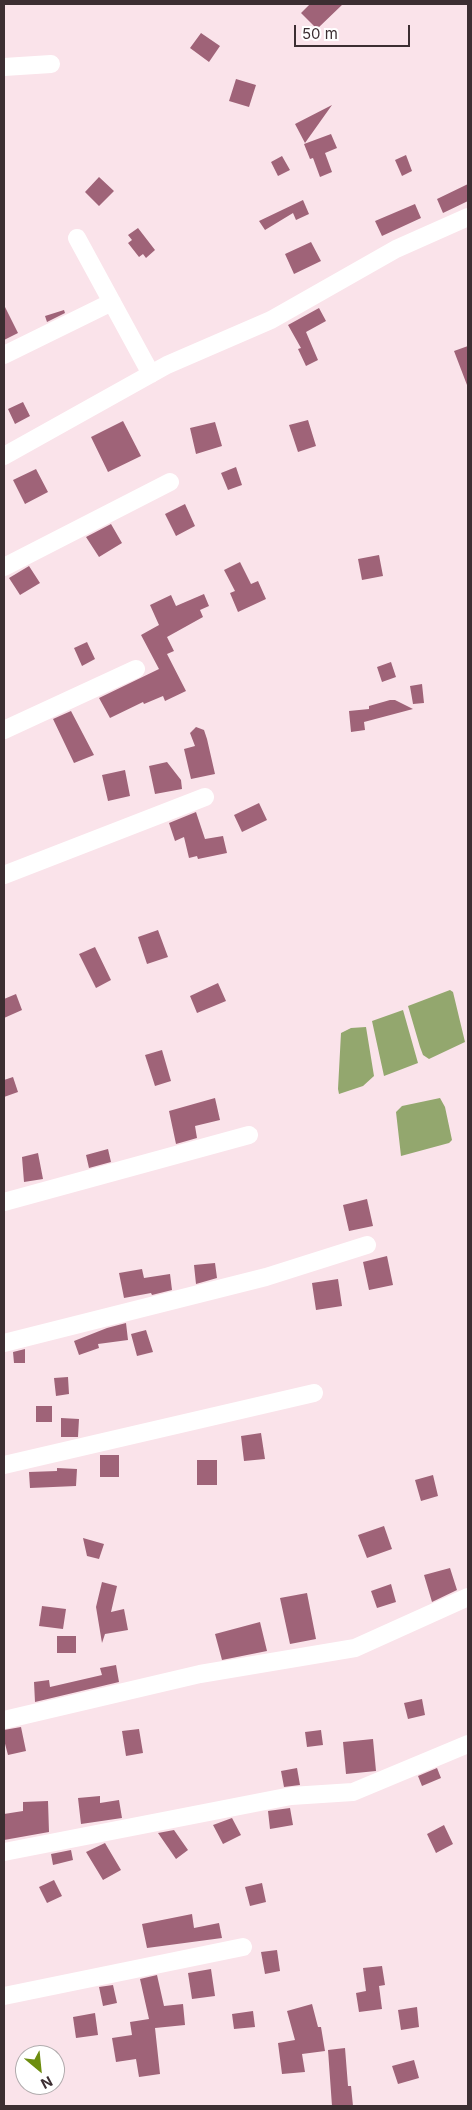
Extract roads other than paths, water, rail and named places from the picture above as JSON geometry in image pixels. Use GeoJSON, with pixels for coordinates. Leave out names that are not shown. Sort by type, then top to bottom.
{"type":"FeatureCollection","features":[{"type":"Feature","properties":{"kind":"street"},"geometry":{"type":"LineString","coordinates":[[4,67],[51,64]]}},
{"type":"Feature","properties":{"kind":"street"},"geometry":{"type":"LineString","coordinates":[[4,456],[151,374],[271,320],[396,249],[468,217]]}},
{"type":"Feature","properties":{"kind":"street"},"geometry":{"type":"LineString","coordinates":[[76,238],[151,374]]}},
{"type":"Feature","properties":{"kind":"street"},"geometry":{"type":"LineString","coordinates":[[4,355],[112,302]]}},
{"type":"Feature","properties":{"kind":"street"},"geometry":{"type":"LineString","coordinates":[[4,567],[170,482]]}},
{"type":"Feature","properties":{"kind":"street"},"geometry":{"type":"LineString","coordinates":[[4,730],[136,669]]}},
{"type":"Feature","properties":{"kind":"street"},"geometry":{"type":"LineString","coordinates":[[4,875],[206,797]]}},
{"type":"Feature","properties":{"kind":"street"},"geometry":{"type":"LineString","coordinates":[[4,1202],[249,1135]]}},
{"type":"Feature","properties":{"kind":"street"},"geometry":{"type":"LineString","coordinates":[[4,1343],[266,1277],[367,1245]]}},
{"type":"Feature","properties":{"kind":"street"},"geometry":{"type":"LineString","coordinates":[[4,1465],[314,1392]]}},
{"type":"Feature","properties":{"kind":"street"},"geometry":{"type":"LineString","coordinates":[[4,1720],[200,1674],[355,1648],[468,1597]]}},
{"type":"Feature","properties":{"kind":"street"},"geometry":{"type":"LineString","coordinates":[[4,1852],[282,1798],[353,1792],[468,1744]]}},
{"type":"Feature","properties":{"kind":"street"},"geometry":{"type":"LineString","coordinates":[[4,1996],[243,1947]]}}]}
